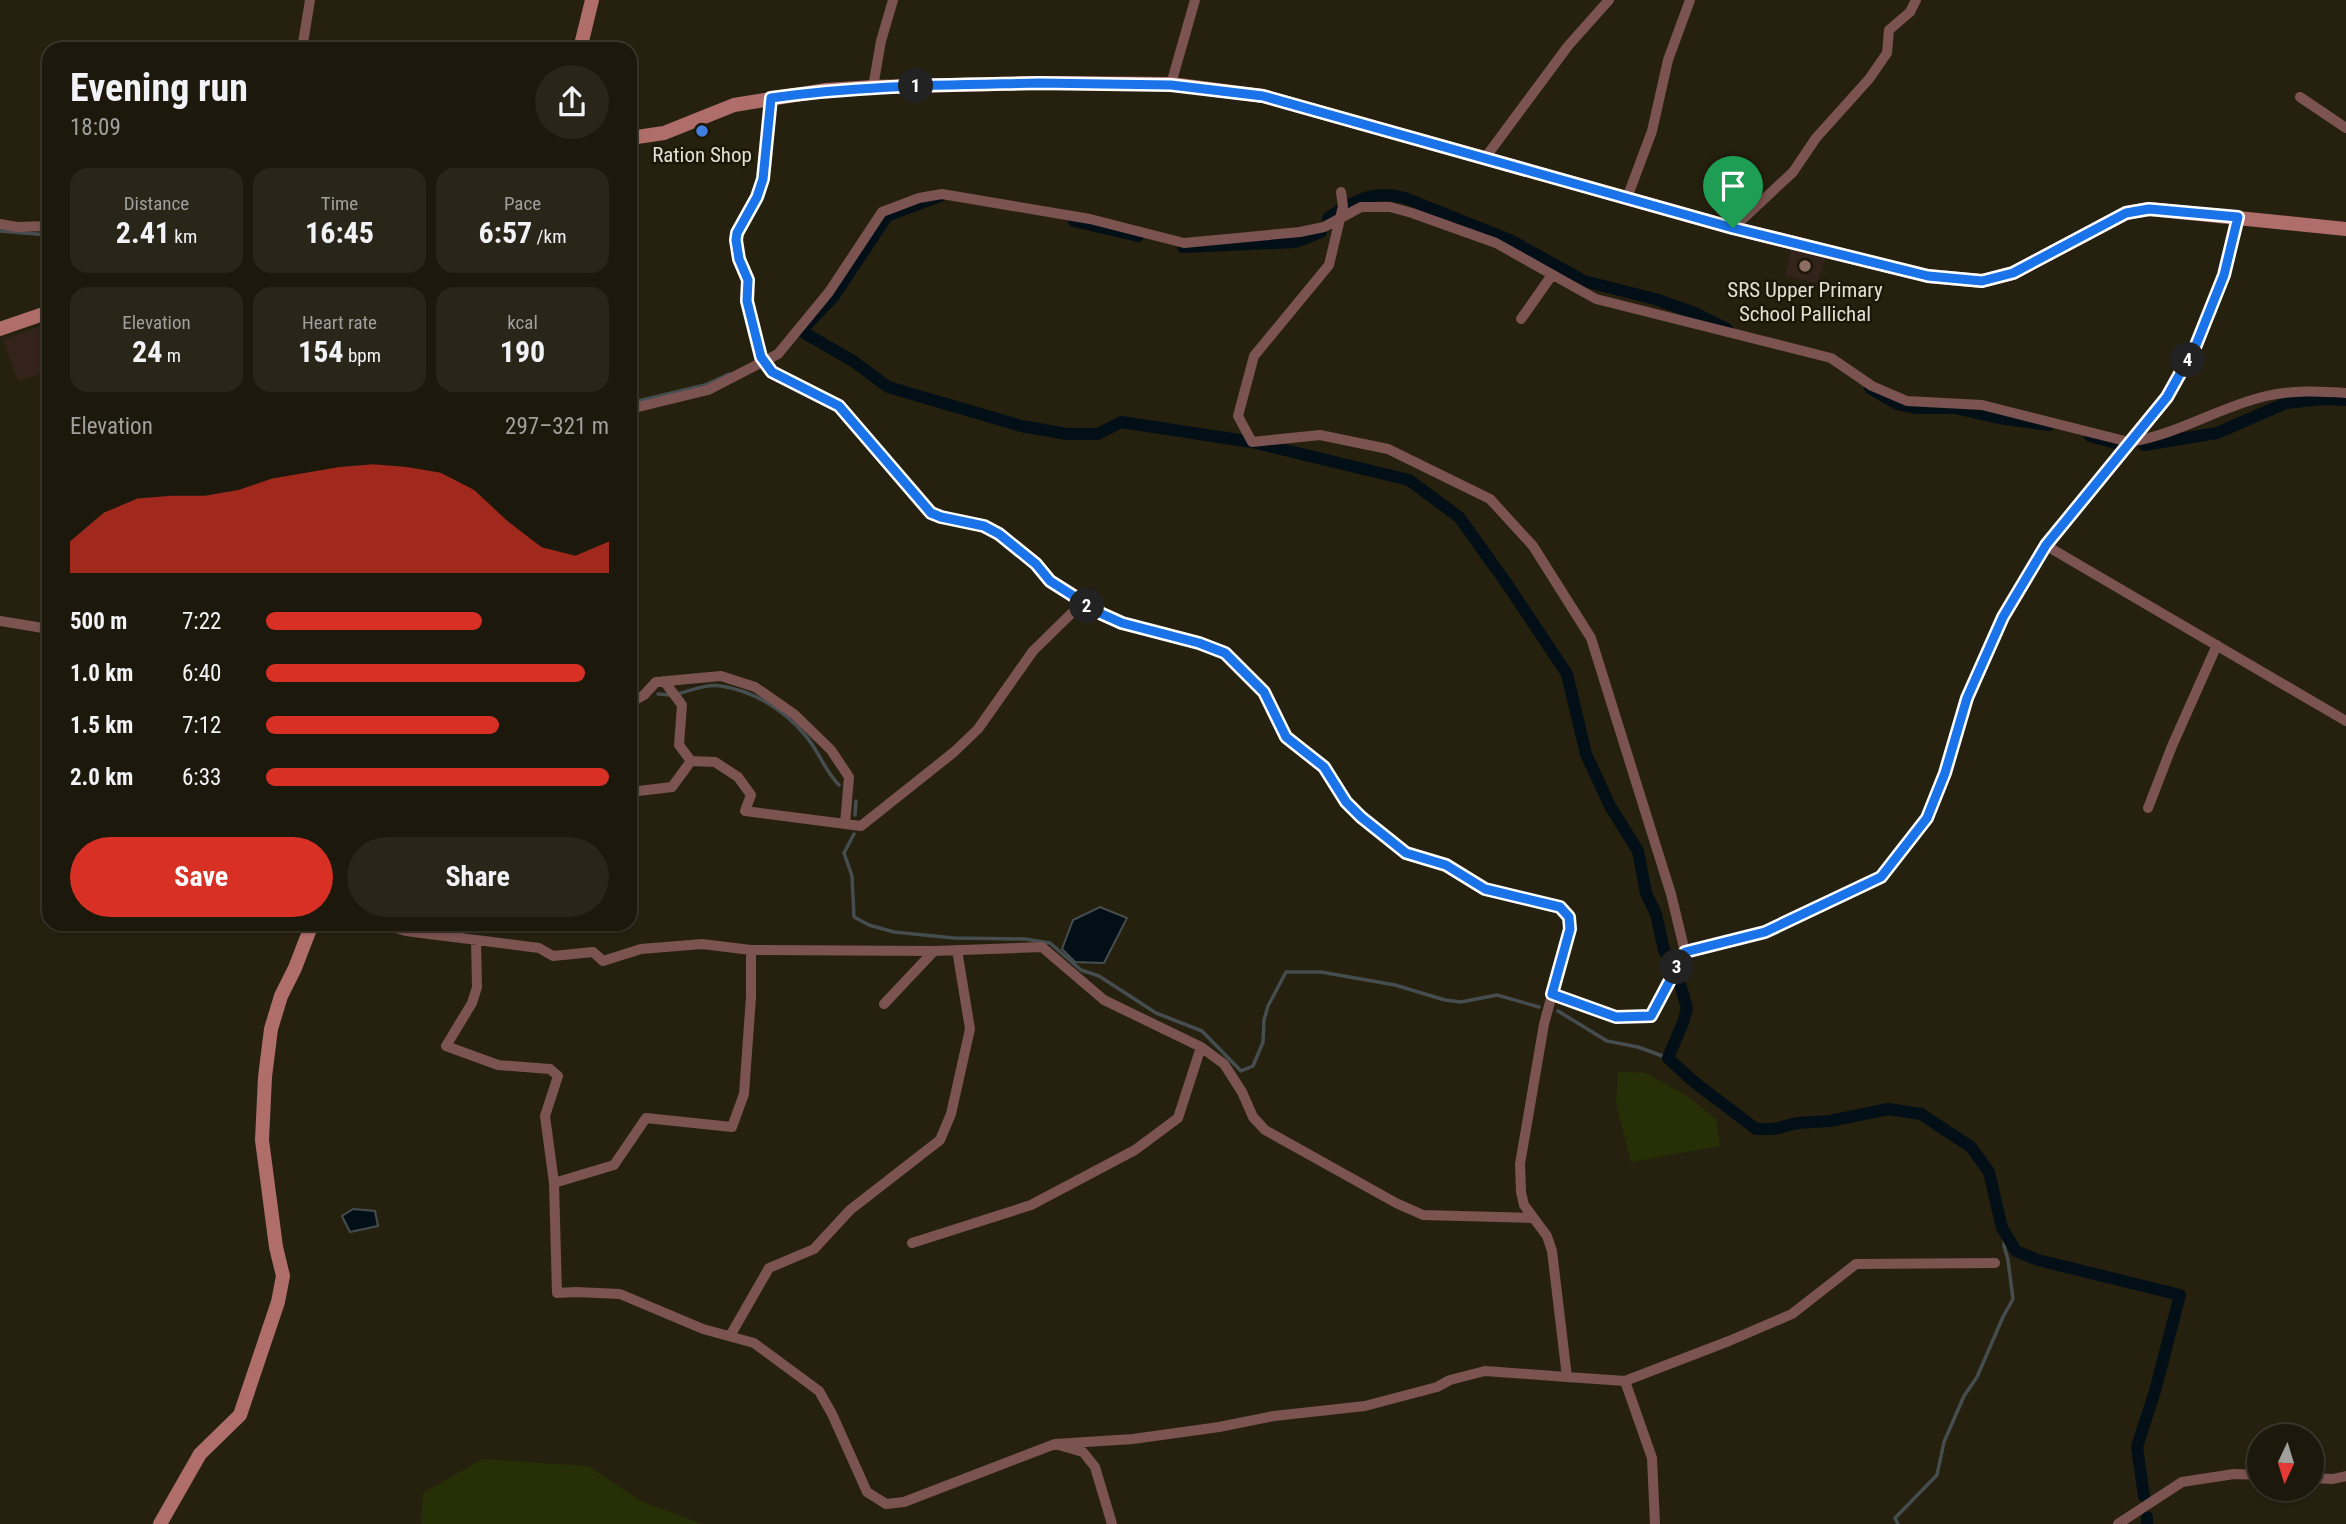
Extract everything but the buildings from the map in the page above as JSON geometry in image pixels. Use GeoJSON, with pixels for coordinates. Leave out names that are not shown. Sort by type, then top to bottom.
{"type":"FeatureCollection","features":[{"type":"Feature","properties":{"kind":"street"},"geometry":{"type":"LineString","coordinates":[[303,42],[310,0]]}},
{"type":"Feature","properties":{"kind":"street"},"geometry":{"type":"LineString","coordinates":[[582,42],[592,0]]}},
{"type":"Feature","properties":{"kind":"street"},"geometry":{"type":"LineString","coordinates":[[873,87],[881,41],[893,0]]}},
{"type":"Feature","properties":{"kind":"street"},"geometry":{"type":"LineString","coordinates":[[1171,85],[1195,0]]}},
{"type":"Feature","properties":{"kind":"street"},"geometry":{"type":"LineString","coordinates":[[1485,158],[1568,46],[1609,0]]}},
{"type":"Feature","properties":{"kind":"street"},"geometry":{"type":"LineString","coordinates":[[1627,198],[1652,131],[1668,60],[1690,0]]}},
{"type":"Feature","properties":{"kind":"street"},"geometry":{"type":"LineString","coordinates":[[1733,228],[1793,172],[1816,138],[1869,79],[1886,53],[1889,30],[1910,12],[1916,0]]}},
{"type":"Feature","properties":{"kind":"street"},"geometry":{"type":"LineString","coordinates":[[637,137],[664,133],[734,105],[826,90],[1039,83],[1171,85],[1263,96],[1733,228],[1928,276],[1982,281],[2013,273],[2126,213],[2149,209],[2346,229]]}},
{"type":"Feature","properties":{"kind":"street"},"geometry":{"type":"LineString","coordinates":[[2300,97],[2346,128]]}},
{"type":"Feature","properties":{"kind":"street"},"geometry":{"type":"LineString","coordinates":[[771,98],[763,179],[736,240],[739,259],[748,280],[747,301],[754,335],[761,357],[772,372],[839,406],[931,513],[984,526],[999,534],[1036,564],[1050,581],[1082,603],[1122,623],[1199,643],[1225,653],[1264,692],[1286,737],[1324,767],[1346,802],[1361,817],[1406,853],[1446,865],[1485,889],[1553,905],[1566,912],[1570,929],[1539,1050],[1520,1164],[1524,1205],[1547,1236],[1552,1251],[1567,1377]]}},
{"type":"Feature","properties":{"kind":"street"},"geometry":{"type":"LineString","coordinates":[[1341,192],[1343,206],[1329,265],[1254,356],[1238,416],[1252,442],[1320,435],[1388,449],[1490,499],[1533,546],[1591,638],[1671,894],[1685,952],[1651,1016],[1616,1017],[1552,994]]}},
{"type":"Feature","properties":{"kind":"street"},"geometry":{"type":"LineString","coordinates":[[637,407],[708,390],[778,354],[829,292],[882,212],[919,198],[942,194],[1090,219],[1184,243],[1300,232],[1324,227],[1361,207],[1390,207],[1496,243],[1596,299],[1831,358],[1872,386],[1907,401],[1982,405],[2129,442],[2150,439],[2266,396],[2311,390],[2346,393]]}},
{"type":"Feature","properties":{"kind":"street"},"geometry":{"type":"LineString","coordinates":[[1685,952],[1765,932],[1881,877],[1927,818],[1945,773],[1967,698],[2003,617],[2046,545],[2167,397],[2196,345],[2224,275],[2238,217]]}},
{"type":"Feature","properties":{"kind":"street"},"geometry":{"type":"LineString","coordinates":[[0,224],[42,226]]}},
{"type":"Feature","properties":{"kind":"street"},"geometry":{"type":"LineString","coordinates":[[1521,319],[1552,275]]}},
{"type":"Feature","properties":{"kind":"street"},"geometry":{"type":"LineString","coordinates":[[0,329],[42,314]]}},
{"type":"Feature","properties":{"kind":"street"},"geometry":{"type":"LineString","coordinates":[[2046,545],[2346,721]]}},
{"type":"Feature","properties":{"kind":"street"},"geometry":{"type":"LineString","coordinates":[[691,761],[715,762],[738,777],[751,795],[745,811],[860,826],[954,752],[978,729],[1033,651],[1082,603]]}},
{"type":"Feature","properties":{"kind":"street"},"geometry":{"type":"LineString","coordinates":[[0,621],[42,628]]}},
{"type":"Feature","properties":{"kind":"street"},"geometry":{"type":"LineString","coordinates":[[2148,808],[2217,645]]}},
{"type":"Feature","properties":{"kind":"street"},"geometry":{"type":"LineString","coordinates":[[637,699],[656,682],[664,681],[721,676],[755,687],[794,714],[831,750],[849,777],[845,824]]}},
{"type":"Feature","properties":{"kind":"street"},"geometry":{"type":"LineString","coordinates":[[664,681],[682,705],[679,745],[691,761]]}},
{"type":"Feature","properties":{"kind":"street"},"geometry":{"type":"LineString","coordinates":[[637,792],[673,787],[691,761]]}},
{"type":"Feature","properties":{"kind":"street"},"geometry":{"type":"LineString","coordinates":[[160,1524],[200,1454],[240,1415],[278,1302],[283,1276],[276,1247],[262,1140],[265,1077],[271,1029],[281,996],[309,931]]}},
{"type":"Feature","properties":{"kind":"street"},"geometry":{"type":"LineString","coordinates":[[406,931],[539,948],[553,956],[593,952],[603,961],[641,949],[702,944],[751,950],[934,951],[1042,947],[1104,1000],[1201,1047],[1224,1064],[1242,1092],[1253,1117],[1265,1130],[1396,1203],[1423,1215],[1533,1218]]}},
{"type":"Feature","properties":{"kind":"street"},"geometry":{"type":"LineString","coordinates":[[476,940],[477,987],[472,1003],[446,1046],[498,1065],[550,1069],[558,1076],[545,1116],[554,1183],[556,1293],[620,1294],[703,1329],[754,1343],[819,1391],[832,1413],[867,1492],[886,1504],[904,1502],[1055,1444],[1133,1439],[1274,1416],[1365,1406],[1485,1371],[1625,1381],[1792,1314],[1856,1264],[1996,1263]]}},
{"type":"Feature","properties":{"kind":"street"},"geometry":{"type":"LineString","coordinates":[[554,1183],[614,1165],[646,1118],[732,1127],[744,1094],[751,997],[751,950]]}},
{"type":"Feature","properties":{"kind":"street"},"geometry":{"type":"LineString","coordinates":[[730,1336],[769,1268],[814,1249],[850,1210],[940,1140],[951,1114],[970,1029],[957,950]]}},
{"type":"Feature","properties":{"kind":"street"},"geometry":{"type":"LineString","coordinates":[[884,1003],[934,951]]}},
{"type":"Feature","properties":{"kind":"street"},"geometry":{"type":"LineString","coordinates":[[912,1243],[1031,1205],[1135,1150],[1178,1118],[1201,1047]]}},
{"type":"Feature","properties":{"kind":"street"},"geometry":{"type":"LineString","coordinates":[[1625,1381],[1652,1458],[1655,1524]]}},
{"type":"Feature","properties":{"kind":"street"},"geometry":{"type":"LineString","coordinates":[[1055,1444],[1083,1452],[1095,1467],[1112,1524]]}},
{"type":"Feature","properties":{"kind":"street"},"geometry":{"type":"LineString","coordinates":[[2118,1524],[2182,1482],[2247,1475]]}},
{"type":"Feature","properties":{"kind":"street"},"geometry":{"type":"LineString","coordinates":[[2324,1479],[2346,1476]]}},
{"type":"Feature","properties":{"kind":"shaded area","name":"SRS Upper Primary School Pallichal"},"geometry":{"type":"Polygon","coordinates":[[[1791,249],[1826,256],[1817,283],[1785,276],[1791,249]]]}},
{"type":"Feature","properties":{"kind":"shaded area"},"geometry":{"type":"Polygon","coordinates":[[[42,326],[42,373],[18,381],[3,340],[42,326]]]}},
{"type":"Feature","properties":{"kind":"shaded area"},"geometry":{"type":"Polygon","coordinates":[[[1100,907],[1127,918],[1104,963],[1075,962],[1062,949],[1073,920],[1100,907]]]}},
{"type":"Feature","properties":{"kind":"shaded area"},"geometry":{"type":"Polygon","coordinates":[[[353,1209],[375,1211],[378,1226],[350,1232],[342,1216],[353,1209]]]}},
{"type":"Feature","properties":{"kind":"green space"},"geometry":{"type":"Polygon","coordinates":[[[1618,1071],[1646,1073],[1687,1096],[1716,1119],[1720,1146],[1631,1162],[1616,1104],[1618,1071]]]}},
{"type":"Feature","properties":{"kind":"green space"},"geometry":{"type":"Polygon","coordinates":[[[482,1459],[588,1466],[643,1502],[703,1524],[421,1524],[423,1493],[482,1459]]]}},
{"type":"Feature","properties":{"kind":"waterway"},"geometry":{"type":"LineString","coordinates":[[1328,218],[1364,198],[1383,195],[1405,198],[1510,240],[1584,281],[1655,299],[1692,312],[1727,329]]}},
{"type":"Feature","properties":{"kind":"waterway"},"geometry":{"type":"LineString","coordinates":[[940,196],[887,216],[834,296],[801,331],[853,361],[888,387],[1021,426],[1067,434],[1098,434],[1121,422],[1252,442],[1409,480],[1459,517],[1567,674],[1586,754],[1610,806],[1638,851],[1646,893],[1656,914],[1664,950],[1672,965]]}},
{"type":"Feature","properties":{"kind":"waterway"},"geometry":{"type":"LineString","coordinates":[[1074,221],[1138,236]]}},
{"type":"Feature","properties":{"kind":"waterway"},"geometry":{"type":"LineString","coordinates":[[0,231],[42,234]]}},
{"type":"Feature","properties":{"kind":"waterway"},"geometry":{"type":"LineString","coordinates":[[1183,247],[1296,242],[1321,232]]}},
{"type":"Feature","properties":{"kind":"waterway"},"geometry":{"type":"LineString","coordinates":[[637,401],[705,385],[729,374]]}},
{"type":"Feature","properties":{"kind":"waterway"},"geometry":{"type":"LineString","coordinates":[[1870,388],[1897,404],[1915,408],[1955,408],[2049,425]]}},
{"type":"Feature","properties":{"kind":"waterway"},"geometry":{"type":"LineString","coordinates":[[2144,445],[2217,433],[2286,403],[2346,400]]}},
{"type":"Feature","properties":{"kind":"waterway"},"geometry":{"type":"LineString","coordinates":[[2090,436],[2123,445]]}},
{"type":"Feature","properties":{"kind":"waterway"},"geometry":{"type":"LineString","coordinates":[[678,694],[721,686],[745,692],[768,703],[805,735],[839,785]]}},
{"type":"Feature","properties":{"kind":"waterway"},"geometry":{"type":"LineString","coordinates":[[658,694],[671,695]]}},
{"type":"Feature","properties":{"kind":"waterway"},"geometry":{"type":"LineString","coordinates":[[855,815],[856,801]]}},
{"type":"Feature","properties":{"kind":"waterway"},"geometry":{"type":"LineString","coordinates":[[854,834],[844,853],[852,876],[854,917],[869,925],[894,932],[954,938],[1025,939],[1050,943],[1081,970],[1099,976],[1156,1013],[1202,1031],[1241,1071],[1253,1066],[1263,1042],[1268,1006],[1286,972],[1321,972],[1395,985],[1461,1002],[1497,995],[1539,1007]]}},
{"type":"Feature","properties":{"kind":"waterway"},"geometry":{"type":"LineString","coordinates":[[1677,974],[1687,1008],[1668,1058],[1693,1081],[1756,1129],[1830,1121],[1888,1109],[1921,1114],[1971,1147],[1989,1172],[2002,1228],[2016,1251],[2038,1260],[2180,1295],[2137,1447],[2144,1496]]}},
{"type":"Feature","properties":{"kind":"waterway"},"geometry":{"type":"LineString","coordinates":[[1558,1011],[1607,1041],[1638,1047],[1668,1058]]}},
{"type":"Feature","properties":{"kind":"waterway"},"geometry":{"type":"LineString","coordinates":[[1898,1524],[1895,1518],[1937,1475],[1944,1442],[2013,1299],[2004,1246],[2005,1232]]}},
{"type":"Feature","properties":{"kind":"waterway"},"geometry":{"type":"LineString","coordinates":[[2147,1517],[2147,1524]]}},
{"type":"Feature","properties":{"kind":"place","name":"Ration Shop"},"geometry":{"type":"Point","coordinates":[702,131]}},
{"type":"Feature","properties":{"kind":"place","name":"SRS Upper Primary School Pallichal"},"geometry":{"type":"Point","coordinates":[1805,266]}},
{"type":"Feature","properties":{"kind":"route"},"geometry":{"type":"LineString","coordinates":[[1039,83],[1171,85],[1263,96],[1733,228],[1928,276],[1982,281],[2013,273],[2126,213],[2149,209],[2238,217],[2224,275],[2196,345],[2167,397],[2046,545],[2003,617],[1967,698],[1945,773],[1927,818],[1881,877],[1765,932],[1685,952],[1651,1016],[1616,1017],[1552,994],[1570,929],[1566,912],[1553,905],[1485,889],[1446,865],[1406,853],[1361,817],[1346,802],[1324,767],[1286,737],[1264,692],[1225,653],[1199,643],[1122,623],[1102,614],[1050,581],[1036,564],[999,534],[984,526],[931,513],[921,503],[915,491],[892,469],[839,406],[772,372],[761,357],[747,301],[748,280],[739,259],[736,240],[763,179],[771,98],[873,87],[1039,83]]}}]}
